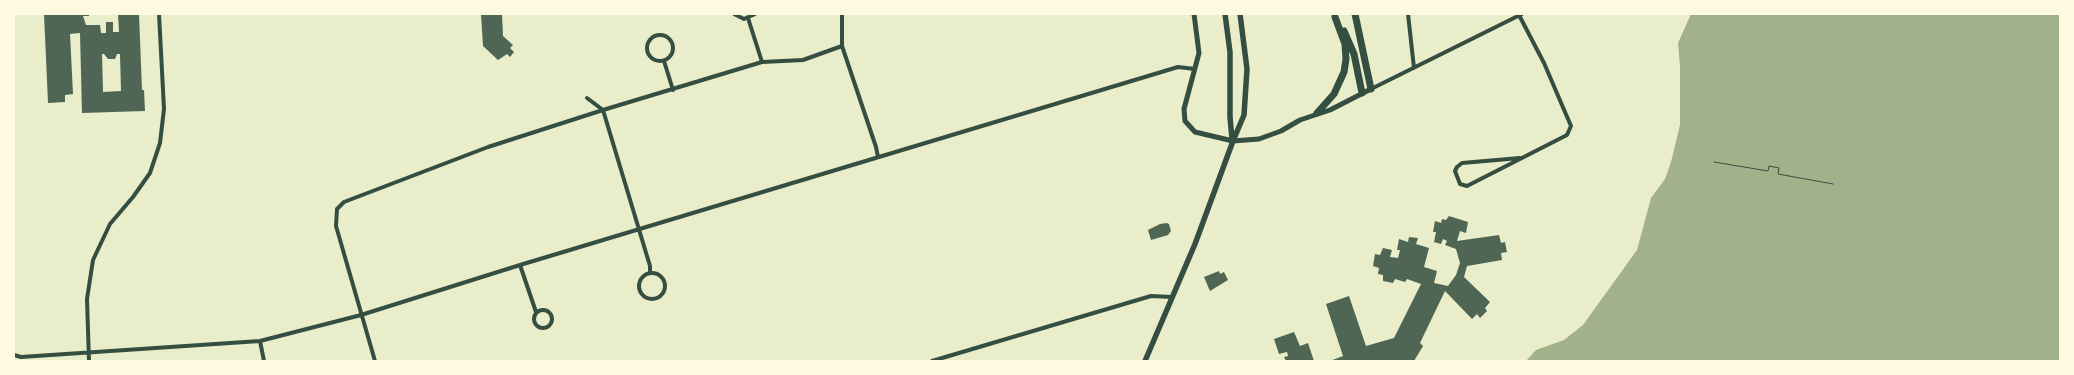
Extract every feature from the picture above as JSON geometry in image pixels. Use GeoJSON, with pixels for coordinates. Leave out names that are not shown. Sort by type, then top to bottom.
{"type":"FeatureCollection","features":[{"type":"Feature","properties":{"kind":"highway"},"geometry":{"type":"LineString","coordinates":[[1355,14],[1371,89]]}},
{"type":"Feature","properties":{"kind":"highway"},"geometry":{"type":"LineString","coordinates":[[1334,16],[1347,36],[1354,54],[1362,93]]}},
{"type":"Feature","properties":{"kind":"highway"},"geometry":{"type":"LineString","coordinates":[[1316,113],[1334,94],[1344,72],[1346,59],[1345,44],[1334,16]]}},
{"type":"Feature","properties":{"kind":"main road"},"geometry":{"type":"LineString","coordinates":[[1225,14],[1230,52],[1230,117],[1233,141]]}},
{"type":"Feature","properties":{"kind":"main road"},"geometry":{"type":"LineString","coordinates":[[1146,361],[1195,244],[1244,115],[1247,69],[1240,14]]}},
{"type":"Feature","properties":{"kind":"street"},"geometry":{"type":"LineString","coordinates":[[89,361],[87,300],[93,260],[110,224],[150,173],[160,143],[164,108],[160,14]]}},
{"type":"Feature","properties":{"kind":"street"},"geometry":{"type":"LineString","coordinates":[[734,14],[740,18],[748,18],[755,14]]}},
{"type":"Feature","properties":{"kind":"street"},"geometry":{"type":"LineString","coordinates":[[842,14],[842,46],[878,157]]}},
{"type":"Feature","properties":{"kind":"street"},"geometry":{"type":"LineString","coordinates":[[1194,14],[1199,52],[1184,109],[1185,120],[1195,132],[1233,141],[1259,139],[1316,113],[1330,110],[1521,15],[1571,126],[1567,135],[1467,186],[1460,184],[1456,172],[1457,167],[1462,163],[1520,158]]}},
{"type":"Feature","properties":{"kind":"street"},"geometry":{"type":"LineString","coordinates":[[1408,14],[1414,68]]}},
{"type":"Feature","properties":{"kind":"street"},"geometry":{"type":"LineString","coordinates":[[748,18],[762,62]]}},
{"type":"Feature","properties":{"kind":"street"},"geometry":{"type":"LineString","coordinates":[[655,36],[664,36],[673,44],[671,57],[664,62],[655,61],[648,55],[646,46],[655,36]]}},
{"type":"Feature","properties":{"kind":"street"},"geometry":{"type":"LineString","coordinates":[[375,361],[336,226],[337,208],[344,202],[488,147],[603,110],[762,62],[803,60],[842,46]]}},
{"type":"Feature","properties":{"kind":"street"},"geometry":{"type":"LineString","coordinates":[[664,62],[673,90]]}},
{"type":"Feature","properties":{"kind":"street"},"geometry":{"type":"LineString","coordinates":[[14,355],[21,357],[260,341],[361,315],[520,265],[1178,67],[1195,69]]}},
{"type":"Feature","properties":{"kind":"street"},"geometry":{"type":"LineString","coordinates":[[587,98],[603,110],[650,266],[650,273]]}},
{"type":"Feature","properties":{"kind":"street"},"geometry":{"type":"LineString","coordinates":[[520,265],[536,312],[535,324],[540,327],[549,325],[552,320],[549,312],[544,310],[536,312]]}},
{"type":"Feature","properties":{"kind":"street"},"geometry":{"type":"LineString","coordinates":[[650,273],[662,277],[665,285],[660,296],[652,299],[644,296],[639,285],[643,277],[650,273]]}},
{"type":"Feature","properties":{"kind":"street"},"geometry":{"type":"LineString","coordinates":[[932,361],[1152,296],[1172,297]]}},
{"type":"Feature","properties":{"kind":"street"},"geometry":{"type":"LineString","coordinates":[[260,341],[264,361]]}},
{"type":"Feature","properties":{"kind":"path"},"geometry":{"type":"LineString","coordinates":[[1714,162],[1768,172],[1769,166],[1779,168],[1778,174],[1833,184]]}},
{"type":"Feature","properties":{"kind":"shaded area"},"geometry":{"type":"Polygon","coordinates":[[[1691,14],[2060,14],[2060,361],[1526,361],[1536,350],[1564,340],[1583,325],[1637,250],[1651,198],[1665,179],[1680,125],[1678,43],[1691,14]]]}},
{"type":"Feature","properties":{"kind":"building"},"geometry":{"type":"Polygon","coordinates":[[[44,14],[89,14],[89,16],[83,16],[86,25],[100,25],[101,33],[106,33],[106,22],[113,22],[113,32],[119,32],[118,14],[139,14],[142,90],[144,90],[145,111],[82,113],[80,33],[70,34],[73,94],[65,95],[65,102],[48,103],[44,14]],[[102,54],[103,92],[121,91],[120,54],[117,54],[115,59],[108,59],[102,54]]]}},
{"type":"Feature","properties":{"kind":"building"},"geometry":{"type":"Polygon","coordinates":[[[481,14],[502,14],[503,36],[513,45],[510,48],[514,52],[510,57],[507,54],[498,60],[483,46],[481,14]]]}},
{"type":"Feature","properties":{"kind":"building"},"geometry":{"type":"Polygon","coordinates":[[[1449,216],[1468,222],[1466,233],[1460,231],[1457,241],[1499,235],[1501,243],[1505,242],[1507,252],[1501,253],[1502,260],[1467,266],[1464,277],[1490,302],[1485,308],[1487,311],[1480,318],[1477,314],[1472,319],[1445,291],[1420,343],[1423,346],[1414,361],[1330,361],[1343,356],[1326,304],[1349,296],[1366,346],[1394,338],[1421,284],[1407,279],[1405,282],[1395,279],[1393,283],[1383,281],[1383,275],[1378,274],[1379,268],[1373,266],[1375,254],[1380,255],[1383,248],[1392,250],[1390,257],[1398,258],[1400,250],[1397,250],[1399,239],[1408,242],[1409,237],[1418,238],[1416,244],[1429,248],[1424,267],[1437,271],[1434,283],[1448,286],[1456,275],[1460,263],[1456,249],[1445,245],[1447,241],[1443,239],[1441,244],[1434,242],[1436,232],[1433,232],[1435,221],[1441,223],[1442,219],[1446,220],[1449,216]]]}},
{"type":"Feature","properties":{"kind":"building"},"geometry":{"type":"Polygon","coordinates":[[[1167,223],[1171,231],[1168,235],[1151,240],[1148,230],[1167,223]]]}},
{"type":"Feature","properties":{"kind":"building"},"geometry":{"type":"Polygon","coordinates":[[[1219,271],[1220,274],[1224,272],[1228,280],[1210,291],[1204,277],[1219,271]]]}},
{"type":"Feature","properties":{"kind":"building"},"geometry":{"type":"Polygon","coordinates":[[[1294,332],[1300,346],[1308,343],[1314,361],[1286,361],[1284,357],[1288,356],[1287,352],[1279,354],[1274,339],[1294,332]]]}}]}
